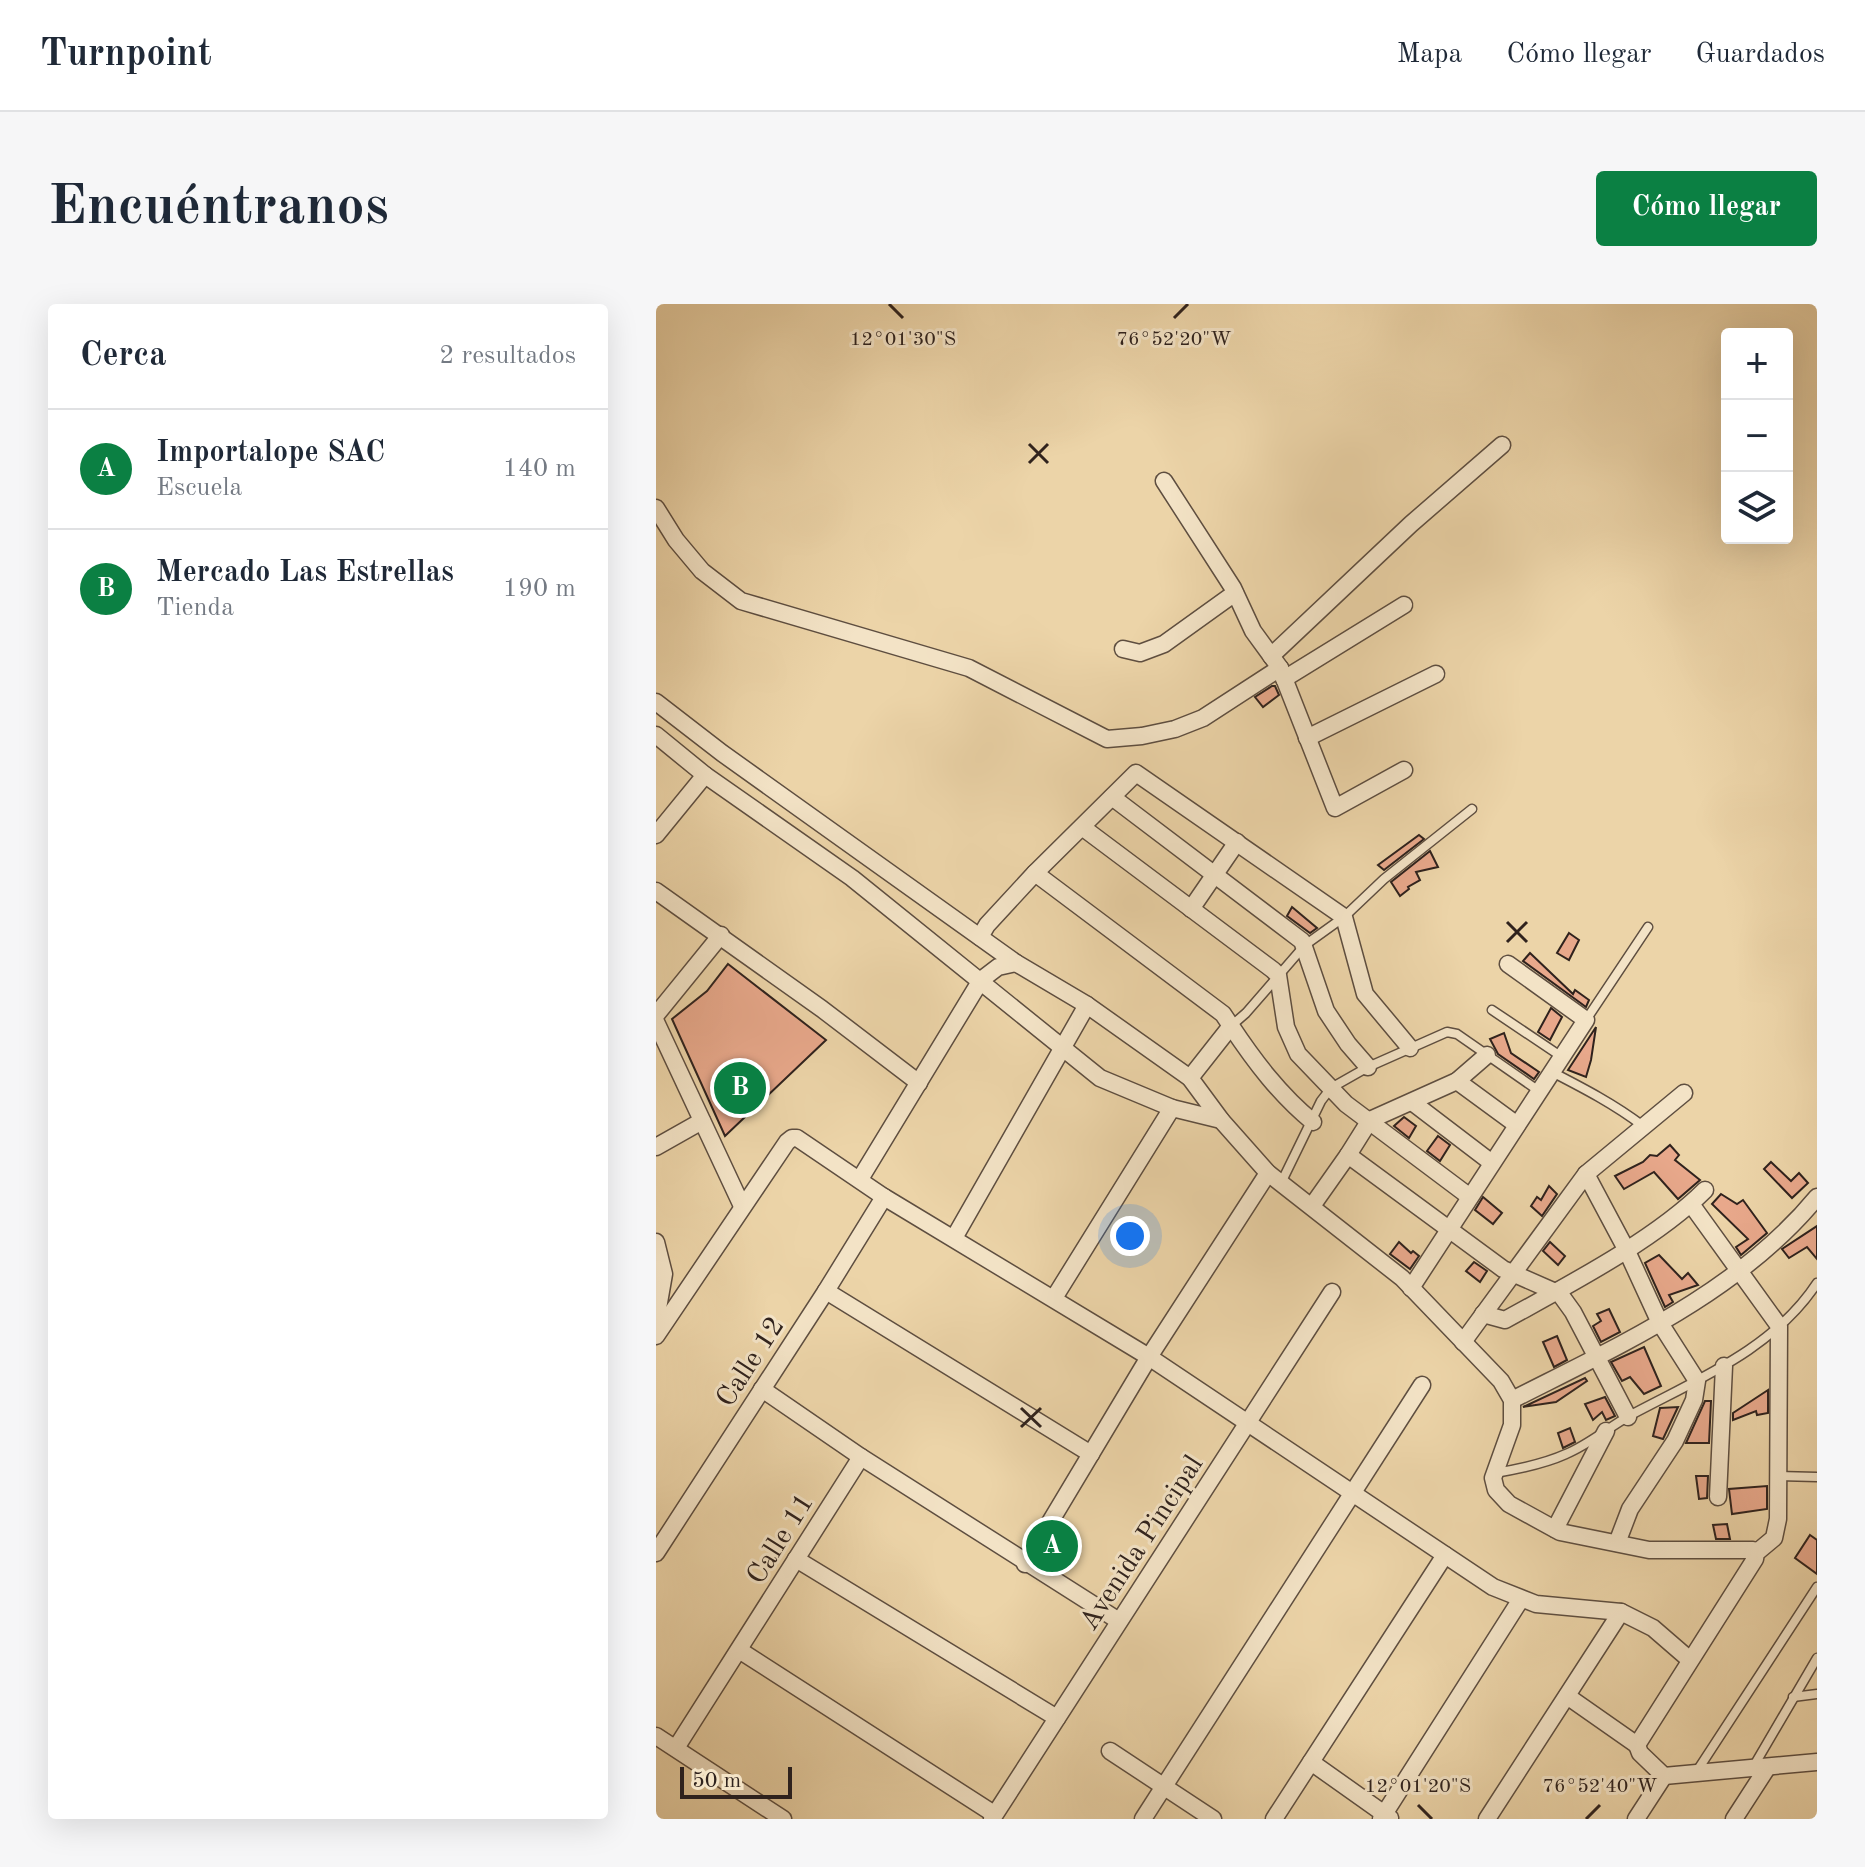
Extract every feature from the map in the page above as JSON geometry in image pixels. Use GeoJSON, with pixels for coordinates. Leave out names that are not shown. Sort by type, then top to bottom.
{"type":"FeatureCollection","features":[{"type":"Feature","properties":{"kind":"street"},"geometry":{"type":"LineString","coordinates":[[1279,667],[1399,534],[1502,445]]}},
{"type":"Feature","properties":{"kind":"street"},"geometry":{"type":"LineString","coordinates":[[1164,481],[1235,593],[1253,631],[1279,667],[1335,808],[1404,770]]}},
{"type":"Feature","properties":{"kind":"street"},"geometry":{"type":"LineString","coordinates":[[656,508],[676,540],[702,571],[741,601],[969,668],[1107,739],[1175,729],[1203,718],[1279,667],[1404,605]]}},
{"type":"Feature","properties":{"kind":"street"},"geometry":{"type":"LineString","coordinates":[[1123,649],[1140,653],[1164,644],[1235,593]]}},
{"type":"Feature","properties":{"kind":"street"},"geometry":{"type":"LineString","coordinates":[[1307,738],[1436,674]]}},
{"type":"Feature","properties":{"kind":"street"},"geometry":{"type":"LineString","coordinates":[[656,702],[722,753],[1016,963],[1087,1005],[1190,1078],[1221,1120],[1274,1178],[1411,1288],[1501,1381],[1512,1400],[1512,1425],[1493,1478],[1496,1490],[1509,1504],[1555,1529],[1649,1550],[1753,1550],[1756,1553]]}},
{"type":"Feature","properties":{"kind":"street"},"geometry":{"type":"LineString","coordinates":[[656,735],[705,775],[852,878],[1100,1078],[1172,1108],[1221,1120]]}},
{"type":"Feature","properties":{"kind":"street"},"geometry":{"type":"LineString","coordinates":[[980,937],[987,925],[1035,873],[1136,773],[1344,917],[1365,994],[1410,1048]]}},
{"type":"Feature","properties":{"kind":"street"},"geometry":{"type":"LineString","coordinates":[[656,835],[705,775]]}},
{"type":"Feature","properties":{"kind":"street"},"geometry":{"type":"LineString","coordinates":[[1112,797],[1305,945],[1326,1011],[1368,1067]]}},
{"type":"Feature","properties":{"kind":"street"},"geometry":{"type":"LineString","coordinates":[[1082,827],[1278,975],[1286,1027],[1298,1054],[1346,1104],[1470,1197]]}},
{"type":"Feature","properties":{"kind":"street"},"geometry":{"type":"LineString","coordinates":[[1191,909],[1237,842]]}},
{"type":"Feature","properties":{"kind":"street"},"geometry":{"type":"LineString","coordinates":[[1035,873],[1223,1014],[1291,1104],[1313,1122]]}},
{"type":"Feature","properties":{"kind":"street"},"geometry":{"type":"LineString","coordinates":[[656,891],[721,935],[919,1083]]}},
{"type":"Feature","properties":{"kind":"street"},"geometry":{"type":"LineString","coordinates":[[656,1015],[721,935]]}},
{"type":"Feature","properties":{"kind":"street"},"geometry":{"type":"LineString","coordinates":[[860,1179],[981,980],[998,967],[1016,963]]}},
{"type":"Feature","properties":{"kind":"street"},"geometry":{"type":"LineString","coordinates":[[1411,1288],[1586,1020],[1508,964]]}},
{"type":"Feature","properties":{"kind":"street"},"geometry":{"type":"LineString","coordinates":[[954,1238],[1087,1005]]}},
{"type":"Feature","properties":{"kind":"street"},"geometry":{"type":"LineString","coordinates":[[656,1022],[742,1206]]}},
{"type":"Feature","properties":{"kind":"street"},"geometry":{"type":"LineString","coordinates":[[1190,1078],[1231,1026]]}},
{"type":"Feature","properties":{"kind":"street"},"geometry":{"type":"LineString","coordinates":[[1312,1206],[1370,1120],[1457,1081],[1487,1055]]}},
{"type":"Feature","properties":{"kind":"street"},"geometry":{"type":"LineString","coordinates":[[1457,1081],[1517,1125]]}},
{"type":"Feature","properties":{"kind":"street"},"geometry":{"type":"LineString","coordinates":[[1463,1342],[1586,1174],[1684,1093]]}},
{"type":"Feature","properties":{"kind":"street"},"geometry":{"type":"LineString","coordinates":[[1412,1102],[1492,1163]]}},
{"type":"Feature","properties":{"kind":"street"},"geometry":{"type":"LineString","coordinates":[[1054,1298],[1172,1108]]}},
{"type":"Feature","properties":{"kind":"street"},"geometry":{"type":"LineString","coordinates":[[656,1147],[702,1121]]}},
{"type":"Feature","properties":{"kind":"street"},"geometry":{"type":"LineString","coordinates":[[656,1336],[742,1206],[792,1138],[797,1138],[884,1197],[1149,1357],[1493,1587],[1536,1604],[1621,1612],[1653,1628],[1690,1660]]}},
{"type":"Feature","properties":{"kind":"street"},"geometry":{"type":"LineString","coordinates":[[1348,1155],[1512,1274],[1556,1291],[1573,1312],[1628,1417]]}},
{"type":"Feature","properties":{"kind":"street"},"geometry":{"type":"LineString","coordinates":[[1586,1174],[1626,1249],[1660,1323],[1697,1381],[1694,1400],[1675,1441],[1630,1509],[1617,1543]]}},
{"type":"Feature","properties":{"kind":"street"},"geometry":{"type":"LineString","coordinates":[[1025,1564],[1149,1357],[1274,1178]]}},
{"type":"Feature","properties":{"kind":"street"},"geometry":{"type":"LineString","coordinates":[[1483,1314],[1505,1320],[1626,1249],[1691,1204],[1705,1190]]}},
{"type":"Feature","properties":{"kind":"street","name":"Calle 12"},"geometry":{"type":"LineString","coordinates":[[656,1553],[884,1197]]}},
{"type":"Feature","properties":{"kind":"street"},"geometry":{"type":"LineString","coordinates":[[1512,1400],[1660,1323],[1740,1270],[1780,1237],[1817,1197]]}},
{"type":"Feature","properties":{"kind":"street"},"geometry":{"type":"LineString","coordinates":[[1637,1745],[1756,1553],[1774,1538],[1778,1519],[1779,1326],[1691,1204]]}},
{"type":"Feature","properties":{"kind":"street"},"geometry":{"type":"LineString","coordinates":[[656,1242],[660,1275],[656,1320]]}},
{"type":"Feature","properties":{"kind":"street"},"geometry":{"type":"LineString","coordinates":[[826,1291],[1091,1454]]}},
{"type":"Feature","properties":{"kind":"street","name":"Avenida Pincipal"},"geometry":{"type":"LineString","coordinates":[[993,1817],[1332,1292]]}},
{"type":"Feature","properties":{"kind":"street"},"geometry":{"type":"LineString","coordinates":[[1718,1497],[1724,1366]]}},
{"type":"Feature","properties":{"kind":"street"},"geometry":{"type":"LineString","coordinates":[[1143,1819],[1422,1385]]}},
{"type":"Feature","properties":{"kind":"street"},"geometry":{"type":"LineString","coordinates":[[762,1389],[1025,1564],[1119,1621]]}},
{"type":"Feature","properties":{"kind":"street"},"geometry":{"type":"LineString","coordinates":[[1555,1529],[1606,1431]]}},
{"type":"Feature","properties":{"kind":"street","name":"Calle 11"},"geometry":{"type":"LineString","coordinates":[[676,1748],[861,1457]]}},
{"type":"Feature","properties":{"kind":"street"},"geometry":{"type":"LineString","coordinates":[[1274,1819],[1445,1555]]}},
{"type":"Feature","properties":{"kind":"street"},"geometry":{"type":"LineString","coordinates":[[796,1559],[1057,1718]]}},
{"type":"Feature","properties":{"kind":"street"},"geometry":{"type":"LineString","coordinates":[[1311,1762],[1386,1817],[1521,1599]]}},
{"type":"Feature","properties":{"kind":"street"},"geometry":{"type":"LineString","coordinates":[[1487,1819],[1621,1612]]}},
{"type":"Feature","properties":{"kind":"street"},"geometry":{"type":"LineString","coordinates":[[739,1650],[993,1817]]}},
{"type":"Feature","properties":{"kind":"street"},"geometry":{"type":"LineString","coordinates":[[1567,1696],[1637,1745],[1640,1753],[1664,1776],[1817,1762]]}},
{"type":"Feature","properties":{"kind":"street"},"geometry":{"type":"LineString","coordinates":[[656,1736],[783,1819]]}},
{"type":"Feature","properties":{"kind":"street"},"geometry":{"type":"LineString","coordinates":[[1110,1751],[1213,1819]]}},
{"type":"Feature","properties":{"kind":"street"},"geometry":{"type":"LineString","coordinates":[[1734,1819],[1759,1769]]}},
{"type":"Feature","properties":{"kind":"street"},"geometry":{"type":"LineString","coordinates":[[1636,1819],[1664,1776]]}},
{"type":"Feature","properties":{"kind":"lane"},"geometry":{"type":"LineString","coordinates":[[1231,1026],[1305,945],[1344,917],[1384,879],[1472,809]]}},
{"type":"Feature","properties":{"kind":"lane"},"geometry":{"type":"LineString","coordinates":[[1586,1020],[1648,927]]}},
{"type":"Feature","properties":{"kind":"lane"},"geometry":{"type":"LineString","coordinates":[[1492,1010],[1562,1057]]}},
{"type":"Feature","properties":{"kind":"lane"},"geometry":{"type":"LineString","coordinates":[[1274,1178],[1313,1122],[1321,1101],[1331,1088],[1368,1067],[1447,1032],[1457,1034],[1539,1091]]}},
{"type":"Feature","properties":{"kind":"lane"},"geometry":{"type":"LineString","coordinates":[[1552,1072],[1614,1104],[1643,1126]]}},
{"type":"Feature","properties":{"kind":"lane"},"geometry":{"type":"LineString","coordinates":[[1494,1473],[1528,1467],[1567,1454],[1628,1417],[1724,1366],[1779,1326],[1809,1296],[1817,1283]]}},
{"type":"Feature","properties":{"kind":"lane"},"geometry":{"type":"LineString","coordinates":[[1778,1476],[1817,1477]]}},
{"type":"Feature","properties":{"kind":"lane"},"geometry":{"type":"LineString","coordinates":[[1696,1773],[1817,1587]]}},
{"type":"Feature","properties":{"kind":"lane"},"geometry":{"type":"LineString","coordinates":[[1759,1769],[1793,1697],[1817,1658]]}},
{"type":"Feature","properties":{"kind":"lane"},"geometry":{"type":"LineString","coordinates":[[1793,1697],[1817,1694]]}},
{"type":"Feature","properties":{"kind":"building"},"geometry":{"type":"Polygon","coordinates":[[[1272,686],[1279,695],[1263,707],[1255,697],[1272,686]]]}},
{"type":"Feature","properties":{"kind":"building"},"geometry":{"type":"Polygon","coordinates":[[[1419,835],[1424,839],[1384,870],[1378,865],[1419,835]]]}},
{"type":"Feature","properties":{"kind":"building"},"geometry":{"type":"Polygon","coordinates":[[[1430,851],[1438,867],[1416,872],[1420,880],[1400,896],[1391,882],[1430,851]]]}},
{"type":"Feature","properties":{"kind":"building"},"geometry":{"type":"Polygon","coordinates":[[[1292,907],[1317,928],[1310,933],[1287,916],[1292,907]]]}},
{"type":"Feature","properties":{"kind":"building"},"geometry":{"type":"Polygon","coordinates":[[[1569,933],[1579,940],[1569,960],[1557,953],[1569,933]]]}},
{"type":"Feature","properties":{"kind":"building"},"geometry":{"type":"Polygon","coordinates":[[[1530,953],[1573,994],[1575,990],[1589,1000],[1586,1007],[1523,961],[1530,953]]]}},
{"type":"Feature","properties":{"kind":"building"},"geometry":{"type":"Polygon","coordinates":[[[728,964],[826,1040],[725,1136],[672,1019],[707,991],[728,964]]]}},
{"type":"Feature","properties":{"kind":"building"},"geometry":{"type":"Polygon","coordinates":[[[1551,1008],[1562,1017],[1550,1040],[1538,1032],[1551,1008]]]}},
{"type":"Feature","properties":{"kind":"building"},"geometry":{"type":"Polygon","coordinates":[[[1596,1027],[1586,1077],[1568,1070],[1596,1027]]]}},
{"type":"Feature","properties":{"kind":"building"},"geometry":{"type":"Polygon","coordinates":[[[1504,1033],[1511,1053],[1539,1072],[1534,1079],[1498,1054],[1490,1039],[1504,1033]]]}},
{"type":"Feature","properties":{"kind":"building"},"geometry":{"type":"Polygon","coordinates":[[[1404,1117],[1416,1126],[1409,1138],[1394,1126],[1404,1117]]]}},
{"type":"Feature","properties":{"kind":"building"},"geometry":{"type":"Polygon","coordinates":[[[1438,1136],[1450,1145],[1440,1161],[1427,1151],[1438,1136]]]}},
{"type":"Feature","properties":{"kind":"building"},"geometry":{"type":"Polygon","coordinates":[[[1670,1145],[1679,1155],[1675,1160],[1700,1180],[1678,1199],[1654,1172],[1624,1189],[1615,1176],[1643,1162],[1650,1155],[1657,1156],[1670,1145]]]}},
{"type":"Feature","properties":{"kind":"building"},"geometry":{"type":"Polygon","coordinates":[[[1771,1162],[1791,1181],[1799,1173],[1808,1183],[1792,1198],[1764,1169],[1771,1162]]]}},
{"type":"Feature","properties":{"kind":"building"},"geometry":{"type":"Polygon","coordinates":[[[1549,1186],[1557,1194],[1542,1216],[1531,1206],[1537,1197],[1541,1200],[1549,1186]]]}},
{"type":"Feature","properties":{"kind":"building"},"geometry":{"type":"Polygon","coordinates":[[[1721,1194],[1737,1204],[1743,1200],[1767,1233],[1741,1255],[1736,1247],[1748,1239],[1712,1204],[1721,1194]]]}},
{"type":"Feature","properties":{"kind":"building"},"geometry":{"type":"Polygon","coordinates":[[[1483,1197],[1502,1213],[1493,1224],[1475,1210],[1483,1197]]]}},
{"type":"Feature","properties":{"kind":"building"},"geometry":{"type":"Polygon","coordinates":[[[1817,1226],[1817,1259],[1807,1247],[1789,1258],[1782,1249],[1817,1226]]]}},
{"type":"Feature","properties":{"kind":"building"},"geometry":{"type":"Polygon","coordinates":[[[1399,1242],[1419,1256],[1410,1269],[1390,1254],[1399,1242]]]}},
{"type":"Feature","properties":{"kind":"building"},"geometry":{"type":"Polygon","coordinates":[[[1550,1242],[1565,1256],[1558,1265],[1543,1251],[1550,1242]]]}},
{"type":"Feature","properties":{"kind":"building"},"geometry":{"type":"Polygon","coordinates":[[[1659,1255],[1682,1279],[1688,1273],[1698,1285],[1669,1295],[1673,1302],[1665,1307],[1645,1263],[1659,1255]]]}},
{"type":"Feature","properties":{"kind":"building"},"geometry":{"type":"Polygon","coordinates":[[[1474,1262],[1487,1271],[1480,1282],[1466,1271],[1474,1262]]]}},
{"type":"Feature","properties":{"kind":"building"},"geometry":{"type":"Polygon","coordinates":[[[1609,1309],[1620,1332],[1601,1342],[1593,1326],[1601,1321],[1597,1314],[1609,1309]]]}},
{"type":"Feature","properties":{"kind":"building"},"geometry":{"type":"Polygon","coordinates":[[[1557,1336],[1567,1360],[1554,1367],[1543,1342],[1557,1336]]]}},
{"type":"Feature","properties":{"kind":"building"},"geometry":{"type":"Polygon","coordinates":[[[1644,1347],[1661,1386],[1644,1394],[1630,1377],[1622,1381],[1611,1362],[1644,1347]]]}},
{"type":"Feature","properties":{"kind":"building"},"geometry":{"type":"Polygon","coordinates":[[[1585,1378],[1587,1381],[1556,1402],[1523,1407],[1585,1378]]]}},
{"type":"Feature","properties":{"kind":"building"},"geometry":{"type":"Polygon","coordinates":[[[1768,1390],[1768,1413],[1757,1415],[1756,1411],[1733,1420],[1733,1413],[1768,1390]]]}},
{"type":"Feature","properties":{"kind":"building"},"geometry":{"type":"Polygon","coordinates":[[[1605,1397],[1615,1416],[1606,1420],[1602,1412],[1593,1420],[1585,1404],[1605,1397]]]}},
{"type":"Feature","properties":{"kind":"building"},"geometry":{"type":"Polygon","coordinates":[[[1705,1401],[1711,1401],[1709,1443],[1686,1443],[1705,1401]]]}},
{"type":"Feature","properties":{"kind":"building"},"geometry":{"type":"Polygon","coordinates":[[[1678,1407],[1663,1439],[1653,1436],[1660,1408],[1678,1407]]]}},
{"type":"Feature","properties":{"kind":"building"},"geometry":{"type":"Polygon","coordinates":[[[1570,1428],[1575,1442],[1563,1448],[1558,1433],[1570,1428]]]}},
{"type":"Feature","properties":{"kind":"building"},"geometry":{"type":"Polygon","coordinates":[[[1696,1476],[1708,1476],[1707,1498],[1699,1499],[1696,1476]]]}},
{"type":"Feature","properties":{"kind":"building"},"geometry":{"type":"Polygon","coordinates":[[[1767,1486],[1767,1509],[1732,1514],[1729,1489],[1767,1486]]]}},
{"type":"Feature","properties":{"kind":"building"},"geometry":{"type":"Polygon","coordinates":[[[1727,1524],[1730,1539],[1716,1539],[1713,1525],[1727,1524]]]}},
{"type":"Feature","properties":{"kind":"building"},"geometry":{"type":"Polygon","coordinates":[[[1810,1535],[1817,1540],[1817,1574],[1795,1558],[1810,1535]]]}},
{"type":"Feature","properties":{"kind":"place","name":"Mercado Las Estrellas"},"geometry":{"type":"Point","coordinates":[740,1088]}},
{"type":"Feature","properties":{"kind":"place","name":"Importalope SAC"},"geometry":{"type":"Point","coordinates":[1052,1546]}}]}
